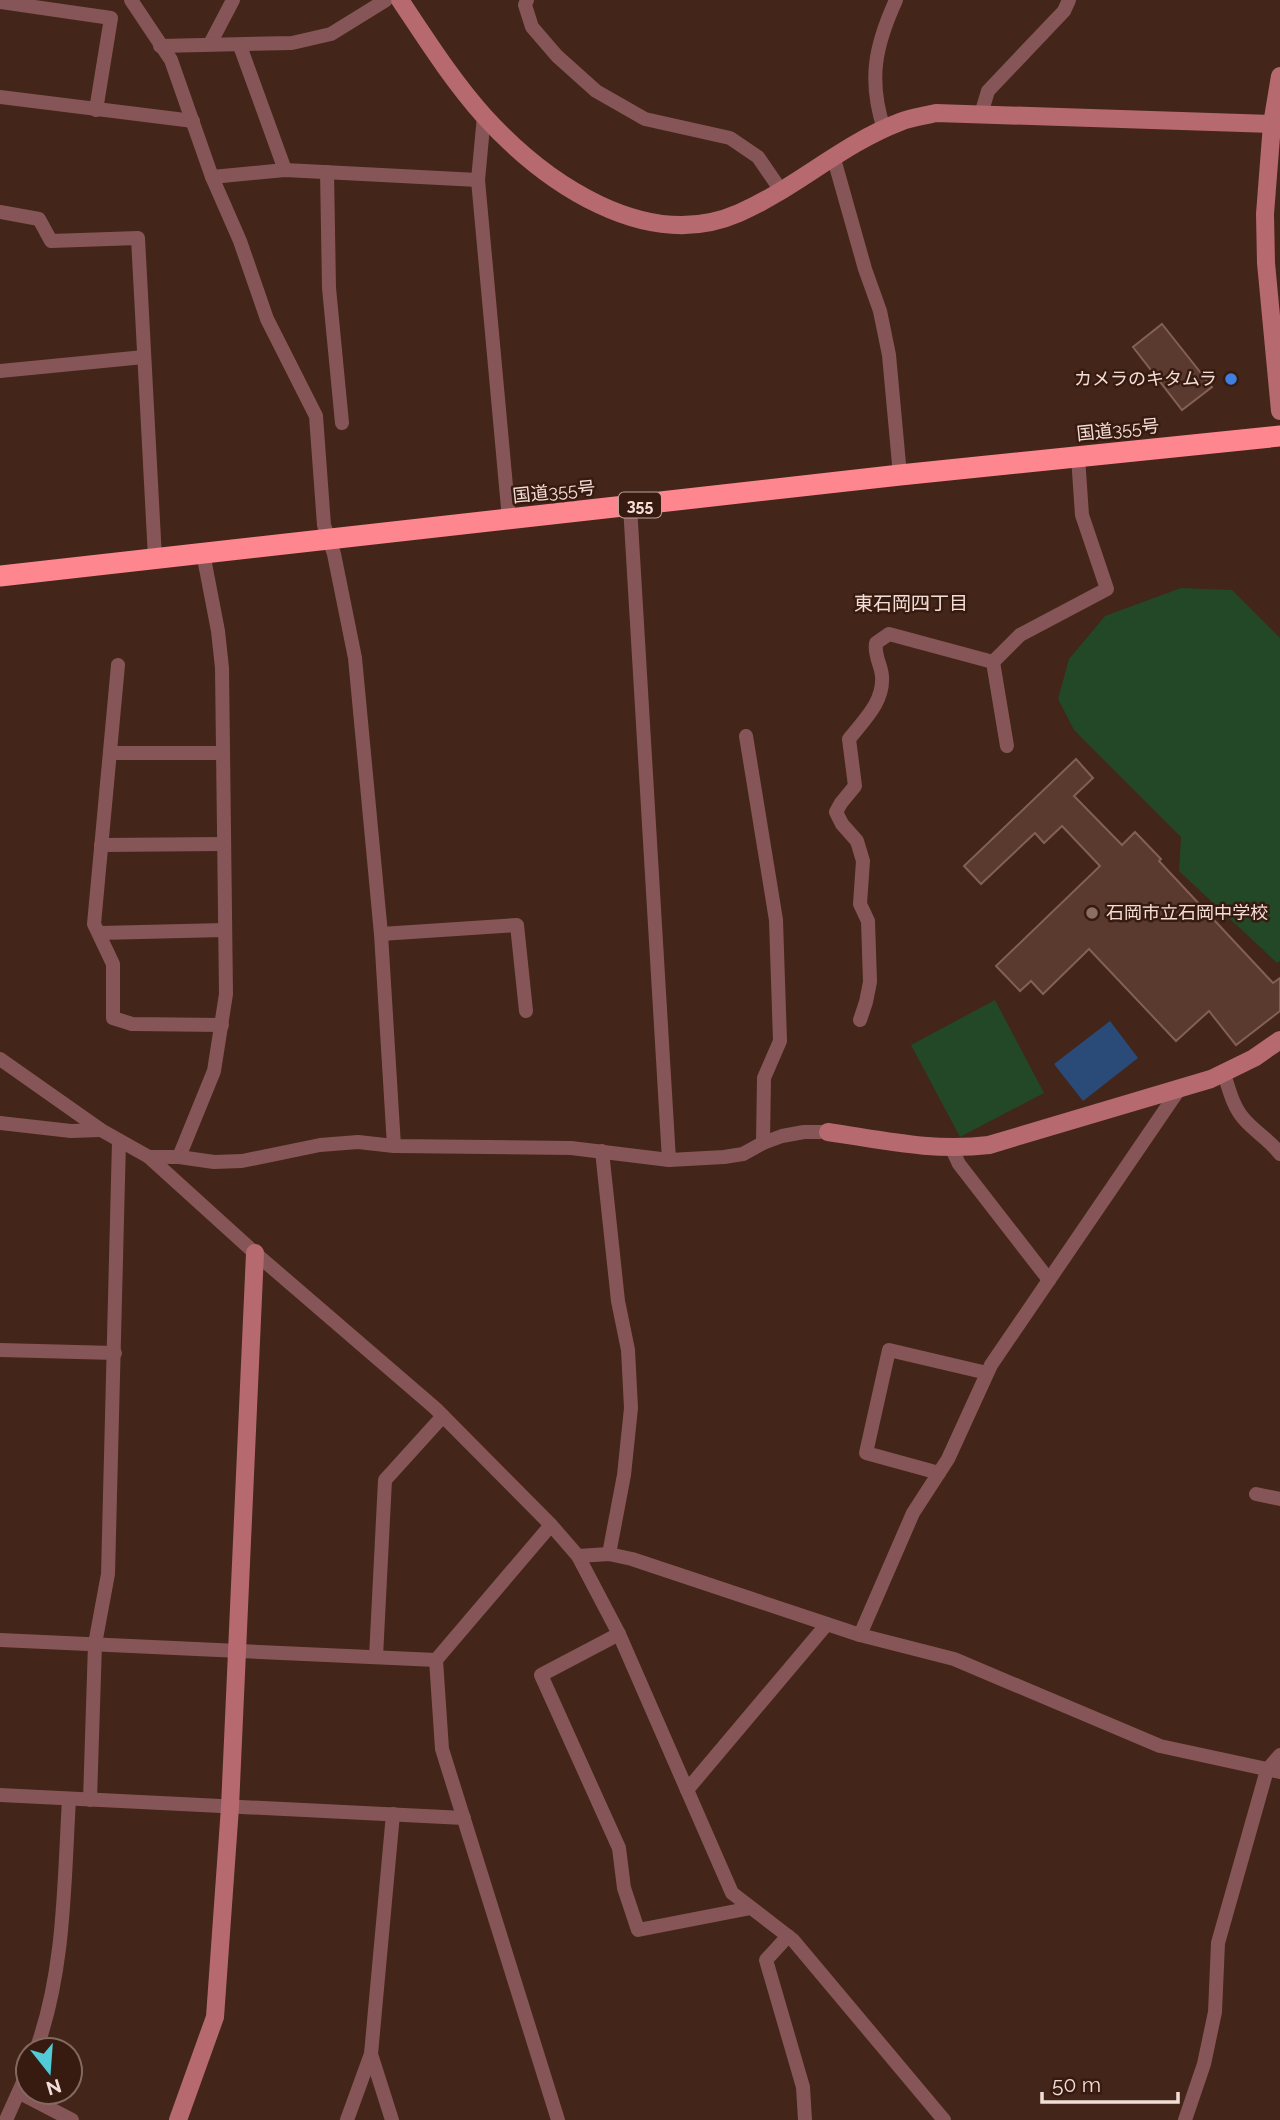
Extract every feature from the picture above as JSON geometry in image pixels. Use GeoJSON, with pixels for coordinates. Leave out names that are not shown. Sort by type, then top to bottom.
{"type":"FeatureCollection","features":[{"type":"Feature","properties":{"kind":"highway","name":"国道355号"},"geometry":{"type":"LineString","coordinates":[[0,576],[900,475],[1280,436]]}},
{"type":"Feature","properties":{"kind":"street"},"geometry":{"type":"LineString","coordinates":[[131,0],[171,60],[212,177],[240,241],[267,319],[316,416],[324,525],[355,658],[381,934],[394,1146]]}},
{"type":"Feature","properties":{"kind":"street"},"geometry":{"type":"LineString","coordinates":[[210,44],[233,0]]}},
{"type":"Feature","properties":{"kind":"street"},"geometry":{"type":"LineString","coordinates":[[160,46],[292,43],[331,34],[386,0]]}},
{"type":"Feature","properties":{"kind":"street"},"geometry":{"type":"LineString","coordinates":[[400,0],[448,71],[484,116],[529,158],[558,181],[590,200],[619,214],[653,223],[688,225],[715,222],[737,214],[782,192],[884,129],[903,120],[936,113],[1272,124]]}},
{"type":"Feature","properties":{"kind":"street"},"geometry":{"type":"LineString","coordinates":[[527,0],[525,5],[532,27],[557,56],[596,92],[645,119],[730,138],[758,157],[782,192]]}},
{"type":"Feature","properties":{"kind":"street"},"geometry":{"type":"LineString","coordinates":[[884,129],[876,103],[875,68],[885,24],[896,0]]}},
{"type":"Feature","properties":{"kind":"street"},"geometry":{"type":"LineString","coordinates":[[981,114],[988,91],[1064,11],[1069,0]]}},
{"type":"Feature","properties":{"kind":"street"},"geometry":{"type":"LineString","coordinates":[[0,2],[111,18],[96,110]]}},
{"type":"Feature","properties":{"kind":"street"},"geometry":{"type":"LineString","coordinates":[[240,46],[285,170]]}},
{"type":"Feature","properties":{"kind":"street"},"geometry":{"type":"LineString","coordinates":[[1280,76],[1272,124],[1265,214],[1266,263],[1280,411]]}},
{"type":"Feature","properties":{"kind":"street"},"geometry":{"type":"LineString","coordinates":[[0,97],[193,121]]}},
{"type":"Feature","properties":{"kind":"street"},"geometry":{"type":"LineString","coordinates":[[484,116],[478,180],[509,519]]}},
{"type":"Feature","properties":{"kind":"street"},"geometry":{"type":"LineString","coordinates":[[834,159],[880,311],[889,355],[900,475]]}},
{"type":"Feature","properties":{"kind":"street"},"geometry":{"type":"LineString","coordinates":[[212,177],[285,170],[478,180]]}},
{"type":"Feature","properties":{"kind":"street"},"geometry":{"type":"LineString","coordinates":[[327,172],[329,288],[342,423]]}},
{"type":"Feature","properties":{"kind":"street"},"geometry":{"type":"LineString","coordinates":[[0,212],[39,219],[51,241],[138,238],[155,558]]}},
{"type":"Feature","properties":{"kind":"street"},"geometry":{"type":"LineString","coordinates":[[0,371],[144,357]]}},
{"type":"Feature","properties":{"kind":"street"},"geometry":{"type":"LineString","coordinates":[[993,662],[1020,635],[1107,589],[1082,514],[1078,457]]}},
{"type":"Feature","properties":{"kind":"street"},"geometry":{"type":"LineString","coordinates":[[630,506],[669,1160]]}},
{"type":"Feature","properties":{"kind":"street"},"geometry":{"type":"LineString","coordinates":[[179,1157],[214,1071],[226,994],[220,655],[203,553]]}},
{"type":"Feature","properties":{"kind":"street"},"geometry":{"type":"LineString","coordinates":[[860,1020],[870,982],[868,921],[860,904],[863,861],[857,841],[842,824],[836,812],[855,786],[849,739],[879,700],[882,676],[875,653],[876,643],[889,634],[993,662]]}},
{"type":"Feature","properties":{"kind":"street"},"geometry":{"type":"LineString","coordinates":[[993,662],[1007,746]]}},
{"type":"Feature","properties":{"kind":"street"},"geometry":{"type":"LineString","coordinates":[[118,665],[94,924],[113,964],[113,1018],[132,1024],[222,1025]]}},
{"type":"Feature","properties":{"kind":"street"},"geometry":{"type":"LineString","coordinates":[[746,736],[776,920],[780,1041],[764,1078],[763,1143]]}},
{"type":"Feature","properties":{"kind":"street"},"geometry":{"type":"LineString","coordinates":[[110,753],[223,753]]}},
{"type":"Feature","properties":{"kind":"street"},"geometry":{"type":"LineString","coordinates":[[101,845],[224,844]]}},
{"type":"Feature","properties":{"kind":"street"},"geometry":{"type":"LineString","coordinates":[[381,934],[517,925],[526,1011]]}},
{"type":"Feature","properties":{"kind":"street"},"geometry":{"type":"LineString","coordinates":[[99,933],[225,930]]}},
{"type":"Feature","properties":{"kind":"street"},"geometry":{"type":"LineString","coordinates":[[149,1157],[179,1157],[214,1162],[242,1161],[320,1145],[358,1142],[394,1146],[571,1148],[669,1160],[743,1154],[763,1143],[804,1132],[828,1132],[951,1149],[989,1145],[1023,1137],[1224,1074],[1280,1040]]}},
{"type":"Feature","properties":{"kind":"street"},"geometry":{"type":"LineString","coordinates":[[0,1059],[101,1130],[149,1157],[443,1416],[551,1525],[578,1556],[619,1633],[732,1893],[788,1936],[944,2120]]}},
{"type":"Feature","properties":{"kind":"street"},"geometry":{"type":"LineString","coordinates":[[1224,1074],[1235,1105],[1245,1120],[1280,1154]]}},
{"type":"Feature","properties":{"kind":"street"},"geometry":{"type":"LineString","coordinates":[[860,1635],[913,1513],[948,1459],[987,1373],[1180,1088]]}},
{"type":"Feature","properties":{"kind":"street"},"geometry":{"type":"LineString","coordinates":[[0,1123],[71,1131],[101,1130]]}},
{"type":"Feature","properties":{"kind":"street"},"geometry":{"type":"LineString","coordinates":[[90,1800],[95,1644],[108,1574],[119,1141]]}},
{"type":"Feature","properties":{"kind":"street"},"geometry":{"type":"LineString","coordinates":[[951,1149],[959,1164],[1049,1280]]}},
{"type":"Feature","properties":{"kind":"street"},"geometry":{"type":"LineString","coordinates":[[602,1151],[618,1301],[628,1350],[631,1408],[624,1475],[609,1554]]}},
{"type":"Feature","properties":{"kind":"street"},"geometry":{"type":"LineString","coordinates":[[178,2120],[215,2017],[230,1807],[255,1253]]}},
{"type":"Feature","properties":{"kind":"street"},"geometry":{"type":"LineString","coordinates":[[0,1350],[115,1353]]}},
{"type":"Feature","properties":{"kind":"street"},"geometry":{"type":"LineString","coordinates":[[939,1473],[866,1453],[889,1350],[987,1373]]}},
{"type":"Feature","properties":{"kind":"street"},"geometry":{"type":"LineString","coordinates":[[376,1657],[385,1480],[443,1416]]}},
{"type":"Feature","properties":{"kind":"street"},"geometry":{"type":"LineString","coordinates":[[1256,1494],[1280,1499]]}},
{"type":"Feature","properties":{"kind":"street"},"geometry":{"type":"LineString","coordinates":[[551,1525],[436,1660],[442,1749],[558,2120]]}},
{"type":"Feature","properties":{"kind":"street"},"geometry":{"type":"LineString","coordinates":[[578,1556],[609,1554],[632,1559],[860,1635],[954,1659],[1160,1746],[1274,1771]]}},
{"type":"Feature","properties":{"kind":"street"},"geometry":{"type":"LineString","coordinates":[[687,1790],[827,1624]]}},
{"type":"Feature","properties":{"kind":"street"},"geometry":{"type":"LineString","coordinates":[[619,1633],[541,1675],[619,1848],[624,1888],[638,1930],[751,1908]]}},
{"type":"Feature","properties":{"kind":"street"},"geometry":{"type":"LineString","coordinates":[[0,1640],[236,1653],[436,1660]]}},
{"type":"Feature","properties":{"kind":"street"},"geometry":{"type":"LineString","coordinates":[[1185,2120],[1204,2064],[1215,2012],[1218,1943],[1280,1755]]}},
{"type":"Feature","properties":{"kind":"street"},"geometry":{"type":"LineString","coordinates":[[0,1795],[464,1818]]}},
{"type":"Feature","properties":{"kind":"street"},"geometry":{"type":"LineString","coordinates":[[40,2036],[54,1992],[62,1930],[69,1799]]}},
{"type":"Feature","properties":{"kind":"street"},"geometry":{"type":"LineString","coordinates":[[347,2120],[372,2054],[393,1814]]}},
{"type":"Feature","properties":{"kind":"street"},"geometry":{"type":"LineString","coordinates":[[788,1936],[766,1960],[803,2087],[805,2120]]}},
{"type":"Feature","properties":{"kind":"street"},"geometry":{"type":"LineString","coordinates":[[372,2054],[392,2120]]}},
{"type":"Feature","properties":{"kind":"street"},"geometry":{"type":"LineString","coordinates":[[45,2106],[72,2120]]}},
{"type":"Feature","properties":{"kind":"green space"},"geometry":{"type":"Polygon","coordinates":[[[1181,588],[1232,590],[1280,638],[1280,961],[1277,963],[1179,871],[1181,837],[1074,730],[1058,699],[1069,659],[1105,616],[1181,588]]]}},
{"type":"Feature","properties":{"kind":"green space"},"geometry":{"type":"Polygon","coordinates":[[[995,1000],[1044,1093],[960,1137],[911,1045],[995,1000]]]}},
{"type":"Feature","properties":{"kind":"water"},"geometry":{"type":"Polygon","coordinates":[[[1110,1021],[1138,1058],[1083,1101],[1054,1064],[1110,1021]]]}},
{"type":"Feature","properties":{"kind":"building"},"geometry":{"type":"Polygon","coordinates":[[[1162,324],[1212,387],[1182,410],[1133,347],[1162,324]]]}},
{"type":"Feature","properties":{"kind":"building"},"geometry":{"type":"Polygon","coordinates":[[[1076,759],[1093,778],[1074,796],[1122,845],[1135,832],[1273,983],[1280,978],[1280,1011],[1236,1045],[1209,1011],[1176,1041],[1089,949],[1043,994],[1031,981],[1020,991],[996,966],[1100,866],[1062,826],[1044,843],[1035,833],[981,884],[964,866],[1076,759]]]}},
{"type":"Feature","properties":{"kind":"place","name":"カメラのキタムラ"},"geometry":{"type":"Point","coordinates":[1231,379]}},
{"type":"Feature","properties":{"kind":"place","name":"石岡市立石岡中学校"},"geometry":{"type":"Point","coordinates":[1092,913]}},
{"type":"Feature","properties":{"kind":"district","name":"東石岡四丁目"},"geometry":{"type":"Point","coordinates":[911,603]}}]}
